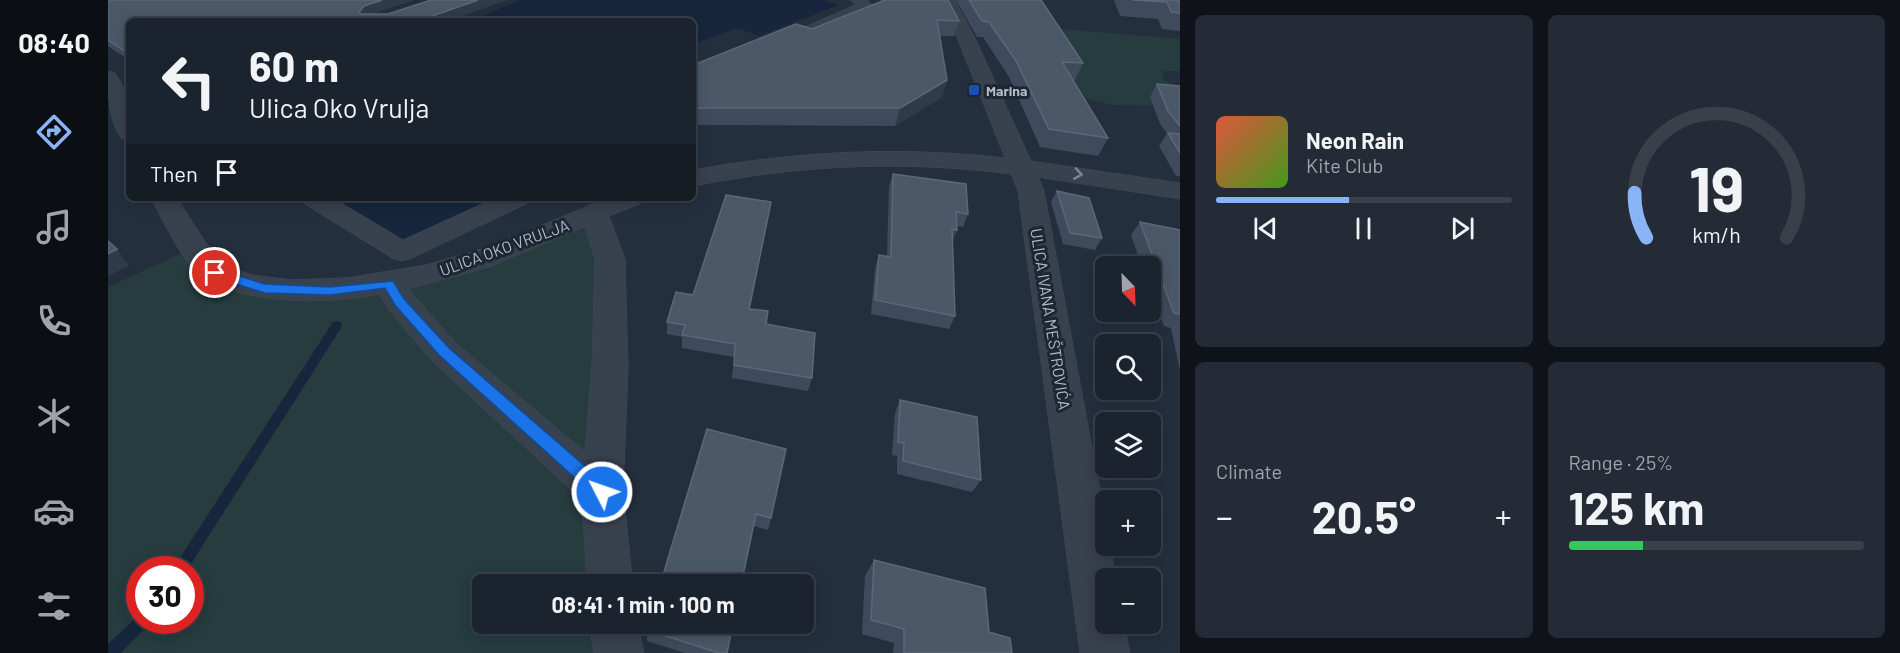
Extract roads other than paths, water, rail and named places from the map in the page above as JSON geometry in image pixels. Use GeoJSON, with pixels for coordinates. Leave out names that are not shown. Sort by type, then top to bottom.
{"type":"FeatureCollection","features":[{"type":"Feature","properties":{"kind":"street"},"geometry":{"type":"LineString","coordinates":[[800,35],[865,7],[859,0]]}},
{"type":"Feature","properties":{"kind":"street","name":"ULICA IVANA MEŠTROVIĆA"},"geometry":{"type":"LineString","coordinates":[[947,0],[967,40],[1031,191],[1105,653]]}},
{"type":"Feature","properties":{"kind":"street"},"geometry":{"type":"LineString","coordinates":[[108,77],[126,125]]}},
{"type":"Feature","properties":{"kind":"street"},"geometry":{"type":"LineString","coordinates":[[696,177],[754,165],[859,156],[906,157],[1020,166],[1180,191]]}},
{"type":"Feature","properties":{"kind":"street","name":"ULICA OKO VRULJA"},"geometry":{"type":"LineString","coordinates":[[166,201],[195,247],[215,273],[265,288],[330,291],[388,284],[446,271],[506,250],[624,201]]}},
{"type":"Feature","properties":{"kind":"street"},"geometry":{"type":"LineString","coordinates":[[319,201],[402,252],[511,201]]}},
{"type":"Feature","properties":{"kind":"street"},"geometry":{"type":"LineString","coordinates":[[594,213],[610,259],[610,367],[602,492],[609,574]]}},
{"type":"Feature","properties":{"kind":"street"},"geometry":{"type":"LineString","coordinates":[[388,284],[400,302],[444,352],[602,492]]}},
{"type":"Feature","properties":{"kind":"street"},"geometry":{"type":"LineString","coordinates":[[616,634],[619,653]]}},
{"type":"Feature","properties":{"kind":"water"},"geometry":{"type":"Polygon","coordinates":[[[520,0],[822,0],[839,5],[759,36],[738,28],[696,43],[696,18],[478,18],[520,0]]]}},
{"type":"Feature","properties":{"kind":"water"},"geometry":{"type":"Polygon","coordinates":[[[336,201],[490,201],[399,242],[336,201]]]}},
{"type":"Feature","properties":{"kind":"waterway"},"geometry":{"type":"LineString","coordinates":[[188,556],[337,325]]}},
{"type":"Feature","properties":{"kind":"waterway"},"geometry":{"type":"LineString","coordinates":[[110,653],[129,634]]}},
{"type":"Feature","properties":{"kind":"place","name":"Marina"},"geometry":{"type":"Point","coordinates":[974,90]}}]}
